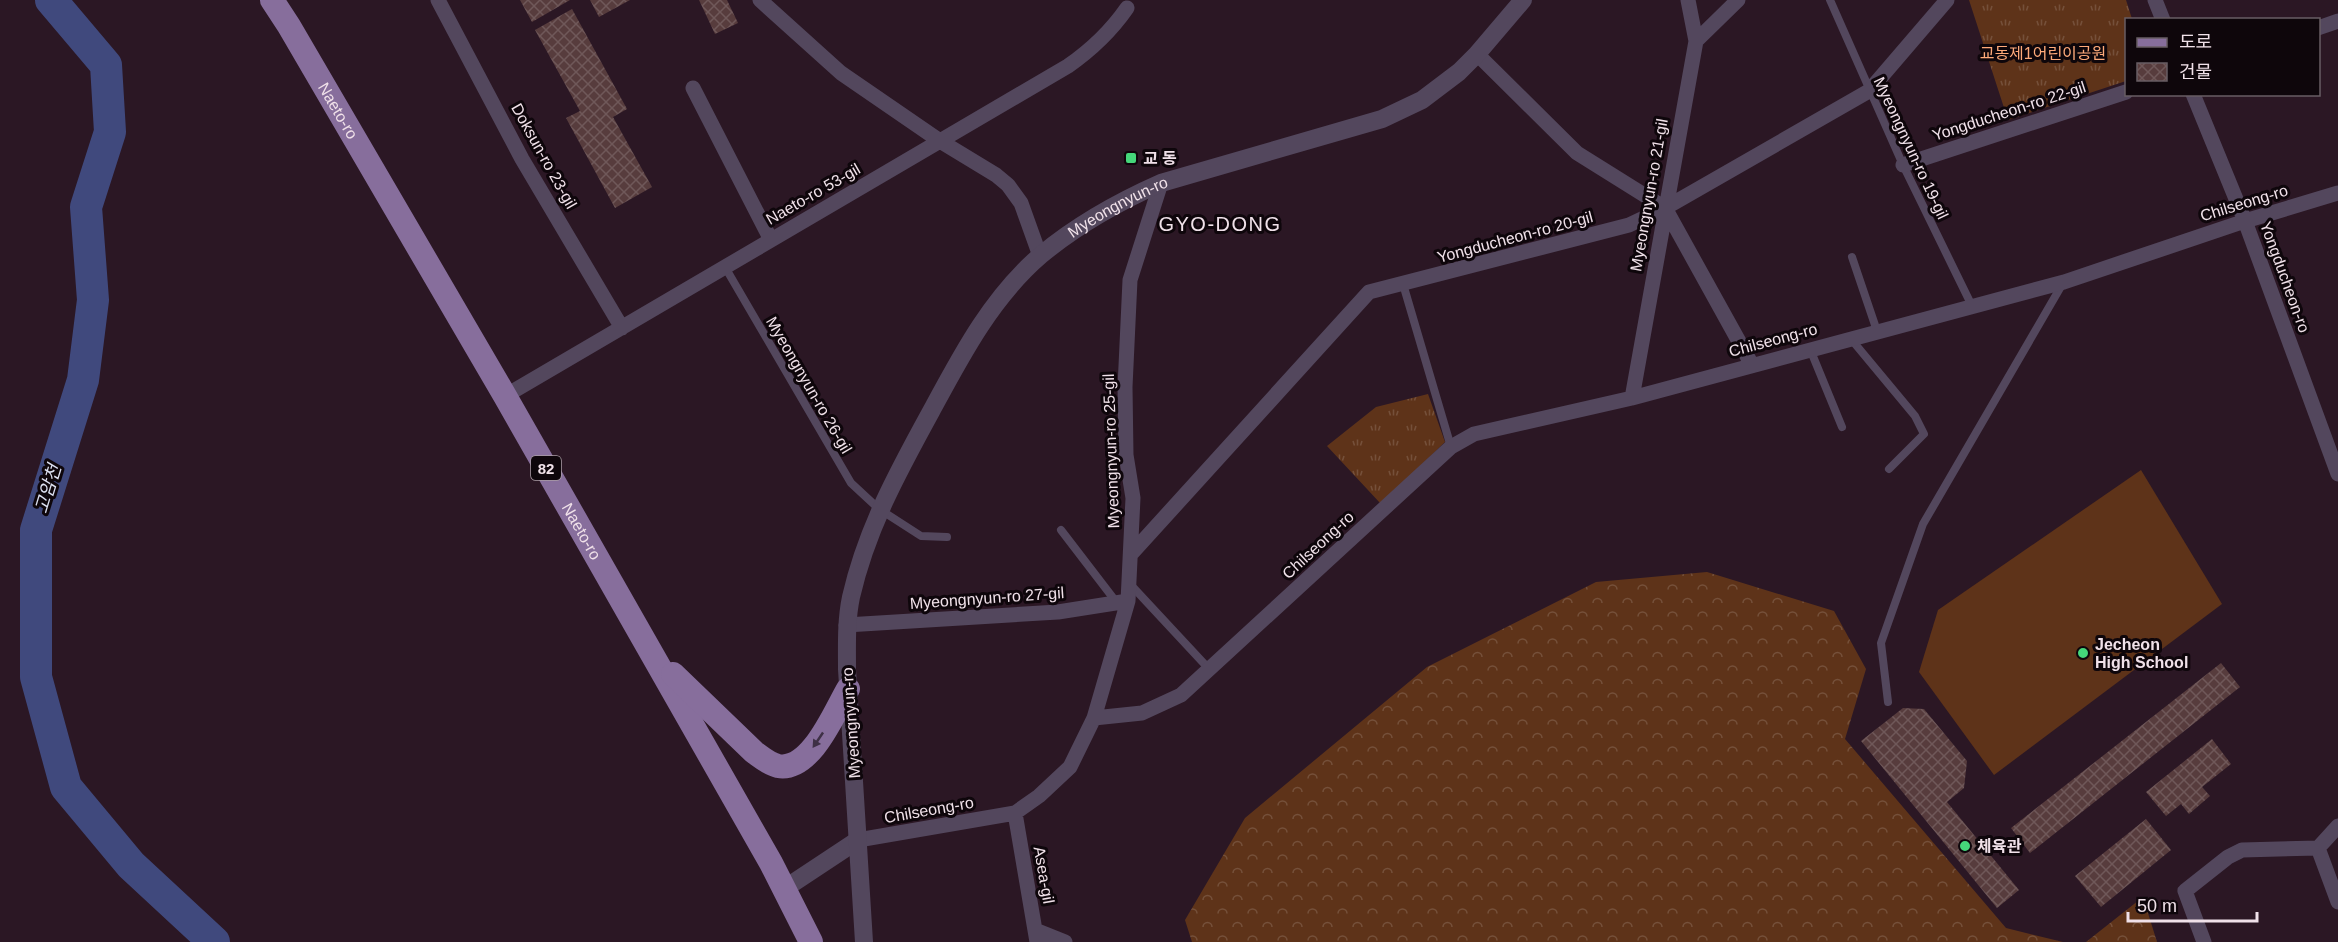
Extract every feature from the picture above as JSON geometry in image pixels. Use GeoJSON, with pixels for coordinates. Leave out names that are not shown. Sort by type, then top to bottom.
{"type":"FeatureCollection","features":[{"type":"Feature","properties":{"kind":"main road","name":"Naeto-ro"},"geometry":{"type":"LineString","coordinates":[[272,0],[506,396],[784,889],[811,942]]}},
{"type":"Feature","properties":{"kind":"main road"},"geometry":{"type":"LineString","coordinates":[[651,652],[754,752],[779,766],[790,765],[802,759],[818,742],[848,689]]}},
{"type":"Feature","properties":{"kind":"street","name":"Doksun-ro 23-gil"},"geometry":{"type":"LineString","coordinates":[[438,0],[522,159],[622,328]]}},
{"type":"Feature","properties":{"kind":"street"},"geometry":{"type":"LineString","coordinates":[[760,0],[841,73],[940,141],[996,175],[1021,203],[1040,256]]}},
{"type":"Feature","properties":{"kind":"street","name":"Myeongnyun-ro"},"geometry":{"type":"LineString","coordinates":[[864,942],[848,689],[846,625],[851,596],[879,509],[975,333],[994,306],[1040,256],[1083,223],[1137,193],[1161,183],[1382,119],[1422,100],[1477,54],[1523,0]]}},
{"type":"Feature","properties":{"kind":"street","name":"Myeongnyun-ro 21-gil"},"geometry":{"type":"LineString","coordinates":[[1632,398],[1696,40],[1688,0]]}},
{"type":"Feature","properties":{"kind":"street"},"geometry":{"type":"LineString","coordinates":[[1696,40],[1738,0]]}},
{"type":"Feature","properties":{"kind":"street","name":"Yongducheon-ro 20-gil"},"geometry":{"type":"LineString","coordinates":[[1132,553],[1370,292],[1629,225],[1665,208],[1869,91],[1947,0]]}},
{"type":"Feature","properties":{"kind":"street"},"geometry":{"type":"LineString","coordinates":[[2155,0],[2162,18]]}},
{"type":"Feature","properties":{"kind":"street","name":"Naeto-ro 53-gil"},"geometry":{"type":"LineString","coordinates":[[506,396],[1068,66],[1087,52],[1117,23],[1127,8]]}},
{"type":"Feature","properties":{"kind":"street"},"geometry":{"type":"LineString","coordinates":[[2320,28],[2338,21]]}},
{"type":"Feature","properties":{"kind":"street"},"geometry":{"type":"LineString","coordinates":[[1477,54],[1577,153],[1665,208],[1752,365]]}},
{"type":"Feature","properties":{"kind":"street"},"geometry":{"type":"LineString","coordinates":[[693,88],[771,240]]}},
{"type":"Feature","properties":{"kind":"street","name":"Yongducheon-ro 22-gil"},"geometry":{"type":"LineString","coordinates":[[1903,165],[2125,93]]}},
{"type":"Feature","properties":{"kind":"street","name":"Yongducheon-ro"},"geometry":{"type":"LineString","coordinates":[[2194,96],[2245,221],[2338,474]]}},
{"type":"Feature","properties":{"kind":"street","name":"Myeongnyun-ro 25-gil"},"geometry":{"type":"LineString","coordinates":[[1095,718],[1123,603],[1130,584],[1133,498],[1126,455],[1125,387],[1130,280],[1161,183]]}},
{"type":"Feature","properties":{"kind":"street","name":"Chilseong-ro"},"geometry":{"type":"LineString","coordinates":[[858,840],[1015,813],[1039,796],[1070,767],[1095,718],[1142,713],[1164,705],[1181,695],[1451,447],[1474,434],[1632,398],[2064,282],[2245,221],[2338,194]]}},
{"type":"Feature","properties":{"kind":"street","name":"Myeongnyun-ro 27-gil"},"geometry":{"type":"LineString","coordinates":[[846,625],[1058,612],[1123,603]]}},
{"type":"Feature","properties":{"kind":"street","name":"Asea-gil"},"geometry":{"type":"LineString","coordinates":[[1015,813],[1036,936]]}},
{"type":"Feature","properties":{"kind":"street"},"geometry":{"type":"LineString","coordinates":[[2204,942],[2185,891],[2228,857],[2242,850],[2318,848],[2338,826]]}},
{"type":"Feature","properties":{"kind":"street"},"geometry":{"type":"LineString","coordinates":[[784,889],[858,840]]}},
{"type":"Feature","properties":{"kind":"street"},"geometry":{"type":"LineString","coordinates":[[2318,848],[2338,902]]}},
{"type":"Feature","properties":{"kind":"street"},"geometry":{"type":"LineString","coordinates":[[1036,936],[1065,942]]}},
{"type":"Feature","properties":{"kind":"lane","name":"Myeongnyun-ro 19-gil"},"geometry":{"type":"LineString","coordinates":[[1830,0],[1903,165],[1972,306]]}},
{"type":"Feature","properties":{"kind":"lane"},"geometry":{"type":"LineString","coordinates":[[1852,257],[1877,331]]}},
{"type":"Feature","properties":{"kind":"lane","name":"Myeongnyun-ro 26-gil"},"geometry":{"type":"LineString","coordinates":[[725,267],[851,483],[879,509]]}},
{"type":"Feature","properties":{"kind":"lane"},"geometry":{"type":"LineString","coordinates":[[1888,702],[1881,643],[1923,524],[2064,282]]}},
{"type":"Feature","properties":{"kind":"lane"},"geometry":{"type":"LineString","coordinates":[[1403,284],[1451,447]]}},
{"type":"Feature","properties":{"kind":"lane"},"geometry":{"type":"LineString","coordinates":[[1850,338],[1915,416],[1924,434],[1889,469]]}},
{"type":"Feature","properties":{"kind":"lane"},"geometry":{"type":"LineString","coordinates":[[1810,349],[1842,427]]}},
{"type":"Feature","properties":{"kind":"lane"},"geometry":{"type":"LineString","coordinates":[[879,509],[921,536],[947,537]]}},
{"type":"Feature","properties":{"kind":"lane"},"geometry":{"type":"LineString","coordinates":[[1061,530],[1123,603]]}},
{"type":"Feature","properties":{"kind":"lane"},"geometry":{"type":"LineString","coordinates":[[1130,584],[1210,670]]}},
{"type":"Feature","properties":{"kind":"green space","name":"교동제1어린이공원"},"geometry":{"type":"Polygon","coordinates":[[[1969,0],[2126,0],[2132,18],[2125,18],[2125,81],[2008,120],[1969,0]]]}},
{"type":"Feature","properties":{"kind":"green space"},"geometry":{"type":"Polygon","coordinates":[[[1428,394],[1445,442],[1381,504],[1327,446],[1376,407],[1428,394]]]}},
{"type":"Feature","properties":{"kind":"green space"},"geometry":{"type":"Polygon","coordinates":[[[2141,470],[2222,604],[1994,775],[1919,672],[1938,610],[2141,470]]]}},
{"type":"Feature","properties":{"kind":"green space"},"geometry":{"type":"Polygon","coordinates":[[[1707,572],[1834,611],[1866,669],[1845,739],[2006,928],[2063,942],[1192,942],[1185,920],[1245,818],[1427,667],[1596,582],[1707,572]]]}},
{"type":"Feature","properties":{"kind":"green space"},"geometry":{"type":"Polygon","coordinates":[[[2143,897],[2157,942],[2086,942],[2143,897]]]}},
{"type":"Feature","properties":{"kind":"building"},"geometry":{"type":"Polygon","coordinates":[[[520,0],[570,0],[532,22],[520,0]]]}},
{"type":"Feature","properties":{"kind":"building"},"geometry":{"type":"Polygon","coordinates":[[[590,0],[630,0],[599,17],[590,0]]]}},
{"type":"Feature","properties":{"kind":"building"},"geometry":{"type":"Polygon","coordinates":[[[699,0],[727,0],[738,23],[715,34],[699,0]]]}},
{"type":"Feature","properties":{"kind":"building"},"geometry":{"type":"Polygon","coordinates":[[[572,9],[627,109],[613,117],[652,187],[615,208],[566,118],[580,111],[535,30],[572,9]]]}},
{"type":"Feature","properties":{"kind":"building"},"geometry":{"type":"Polygon","coordinates":[[[2221,663],[2240,687],[2030,853],[2011,828],[2221,663]]]}},
{"type":"Feature","properties":{"kind":"building","name":"체육관"},"geometry":{"type":"Polygon","coordinates":[[[1903,708],[1924,709],[1967,761],[1964,788],[1947,802],[2019,890],[1997,908],[1861,741],[1903,708]]]}},
{"type":"Feature","properties":{"kind":"building"},"geometry":{"type":"Polygon","coordinates":[[[2212,739],[2231,764],[2202,787],[2210,796],[2189,814],[2181,804],[2166,816],[2146,792],[2212,739]]]}},
{"type":"Feature","properties":{"kind":"building"},"geometry":{"type":"Polygon","coordinates":[[[2146,819],[2171,850],[2101,907],[2075,876],[2146,819]]]}},
{"type":"Feature","properties":{"kind":"waterway","name":"고암천"},"geometry":{"type":"LineString","coordinates":[[51,0],[106,65],[110,132],[86,207],[93,300],[83,380],[36,530],[36,677],[66,787],[131,865],[214,942]]}},
{"type":"Feature","properties":{"kind":"place","name":"교 동"},"geometry":{"type":"Point","coordinates":[1131,158]}},
{"type":"Feature","properties":{"kind":"place","name":"Jecheon High School"},"geometry":{"type":"Point","coordinates":[2083,653]}},
{"type":"Feature","properties":{"kind":"place","name":"체육관"},"geometry":{"type":"Point","coordinates":[1965,846]}},
{"type":"Feature","properties":{"kind":"district","name":"GYO-DONG"},"geometry":{"type":"Point","coordinates":[1220,224]}}]}
